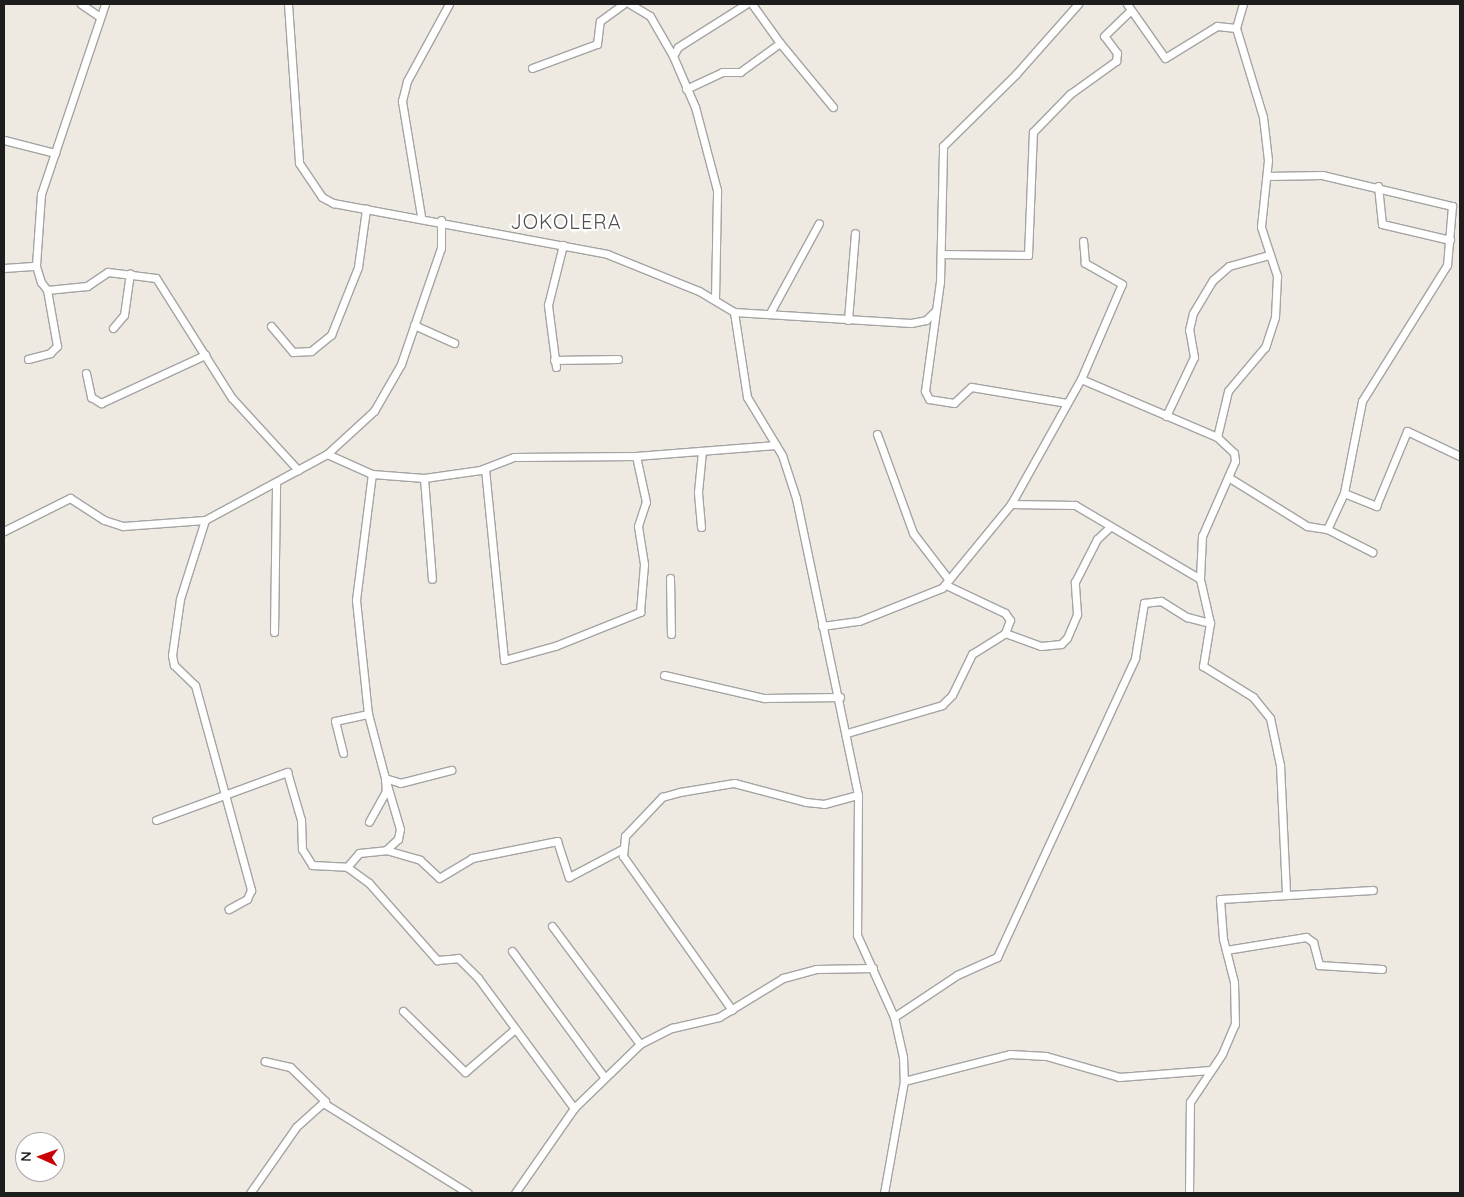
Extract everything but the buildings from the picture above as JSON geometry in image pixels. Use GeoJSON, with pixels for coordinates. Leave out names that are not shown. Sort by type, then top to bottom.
{"type":"FeatureCollection","features":[{"type":"Feature","properties":{"kind":"street"},"geometry":{"type":"LineString","coordinates":[[81,4],[98,16]]}},
{"type":"Feature","properties":{"kind":"street"},"geometry":{"type":"LineString","coordinates":[[28,359],[50,353],[57,346],[47,290],[36,266],[40,194],[81,87],[98,16],[105,4]]}},
{"type":"Feature","properties":{"kind":"street"},"geometry":{"type":"LineString","coordinates":[[289,4],[299,163],[322,197],[366,209],[421,216],[635,262],[715,299],[734,312],[770,313],[848,320],[911,322],[926,320],[936,310]]}},
{"type":"Feature","properties":{"kind":"street"},"geometry":{"type":"LineString","coordinates":[[421,216],[402,101],[407,81],[449,4]]}},
{"type":"Feature","properties":{"kind":"street"},"geometry":{"type":"LineString","coordinates":[[532,68],[597,44],[600,21],[623,4]]}},
{"type":"Feature","properties":{"kind":"street"},"geometry":{"type":"LineString","coordinates":[[630,4],[650,16],[672,56],[686,89],[717,190],[715,299]]}},
{"type":"Feature","properties":{"kind":"street"},"geometry":{"type":"LineString","coordinates":[[672,56],[678,47],[746,4]]}},
{"type":"Feature","properties":{"kind":"street"},"geometry":{"type":"LineString","coordinates":[[752,4],[780,43],[833,107]]}},
{"type":"Feature","properties":{"kind":"street"},"geometry":{"type":"LineString","coordinates":[[1067,403],[971,387],[963,391],[956,402],[928,399],[925,391],[936,310],[941,254],[943,146],[1078,4]]}},
{"type":"Feature","properties":{"kind":"street"},"geometry":{"type":"LineString","coordinates":[[1217,437],[1228,391],[1271,335],[1278,284],[1261,227],[1266,176],[1263,117],[1236,28],[1243,4]]}},
{"type":"Feature","properties":{"kind":"street"},"geometry":{"type":"LineString","coordinates":[[941,254],[1028,255],[1033,132],[1070,94],[1116,61],[1117,53],[1104,36],[1128,7],[1165,58],[1217,26],[1236,28]]}},
{"type":"Feature","properties":{"kind":"street"},"geometry":{"type":"LineString","coordinates":[[686,89],[722,72],[740,72],[780,43]]}},
{"type":"Feature","properties":{"kind":"street"},"geometry":{"type":"LineString","coordinates":[[4,140],[55,153]]}},
{"type":"Feature","properties":{"kind":"street"},"geometry":{"type":"LineString","coordinates":[[1266,176],[1322,176],[1378,186],[1452,206],[1447,265],[1362,402],[1344,493],[1327,529]]}},
{"type":"Feature","properties":{"kind":"street"},"geometry":{"type":"LineString","coordinates":[[1378,186],[1382,224],[1450,240]]}},
{"type":"Feature","properties":{"kind":"street"},"geometry":{"type":"LineString","coordinates":[[271,326],[293,352],[311,351],[331,335],[358,267],[366,209]]}},
{"type":"Feature","properties":{"kind":"street"},"geometry":{"type":"LineString","coordinates":[[4,531],[70,498],[104,520],[123,526],[205,520],[276,483],[326,454],[374,410],[401,364],[441,248],[441,220]]}},
{"type":"Feature","properties":{"kind":"street"},"geometry":{"type":"LineString","coordinates":[[770,313],[819,223]]}},
{"type":"Feature","properties":{"kind":"street"},"geometry":{"type":"LineString","coordinates":[[848,320],[855,233]]}},
{"type":"Feature","properties":{"kind":"street"},"geometry":{"type":"LineString","coordinates":[[822,626],[859,621],[947,583],[1011,504],[1081,379],[1122,284],[1085,263],[1083,241]]}},
{"type":"Feature","properties":{"kind":"street"},"geometry":{"type":"LineString","coordinates":[[563,245],[548,305],[555,364],[618,359]]}},
{"type":"Feature","properties":{"kind":"street"},"geometry":{"type":"LineString","coordinates":[[1166,416],[1194,357],[1189,330],[1193,313],[1213,280],[1229,266],[1269,256]]}},
{"type":"Feature","properties":{"kind":"street"},"geometry":{"type":"LineString","coordinates":[[4,268],[36,266]]}},
{"type":"Feature","properties":{"kind":"street"},"geometry":{"type":"LineString","coordinates":[[47,290],[87,286],[106,273],[130,273],[156,278],[250,421],[298,470]]}},
{"type":"Feature","properties":{"kind":"street"},"geometry":{"type":"LineString","coordinates":[[113,328],[124,315],[130,273]]}},
{"type":"Feature","properties":{"kind":"street"},"geometry":{"type":"LineString","coordinates":[[734,312],[747,397],[776,445],[796,498],[822,626],[840,697],[858,795],[855,925],[894,1017],[904,1081],[884,1193]]}},
{"type":"Feature","properties":{"kind":"street"},"geometry":{"type":"LineString","coordinates":[[414,325],[454,343]]}},
{"type":"Feature","properties":{"kind":"street"},"geometry":{"type":"LineString","coordinates":[[86,373],[91,398],[101,403],[205,355]]}},
{"type":"Feature","properties":{"kind":"street"},"geometry":{"type":"LineString","coordinates":[[1081,379],[1217,437],[1235,458],[1202,536],[1200,579],[1210,623],[1205,671],[1253,697],[1273,726],[1286,893]]}},
{"type":"Feature","properties":{"kind":"street"},"geometry":{"type":"LineString","coordinates":[[1344,493],[1376,506],[1407,431],[1460,456]]}},
{"type":"Feature","properties":{"kind":"street"},"geometry":{"type":"LineString","coordinates":[[847,732],[942,705],[952,695],[972,654],[1005,633],[1010,620],[1005,613],[947,583],[913,533],[877,434]]}},
{"type":"Feature","properties":{"kind":"street"},"geometry":{"type":"LineString","coordinates":[[326,454],[372,474],[424,478],[485,468],[523,456],[636,456],[776,445]]}},
{"type":"Feature","properties":{"kind":"street"},"geometry":{"type":"LineString","coordinates":[[701,527],[698,492],[702,451]]}},
{"type":"Feature","properties":{"kind":"street"},"geometry":{"type":"LineString","coordinates":[[485,468],[504,660],[555,646],[640,612],[644,564],[638,526],[646,502],[636,456]]}},
{"type":"Feature","properties":{"kind":"street"},"geometry":{"type":"LineString","coordinates":[[372,474],[356,600],[368,714],[400,829],[386,850]]}},
{"type":"Feature","properties":{"kind":"street"},"geometry":{"type":"LineString","coordinates":[[1228,477],[1307,526],[1327,529],[1372,552]]}},
{"type":"Feature","properties":{"kind":"street"},"geometry":{"type":"LineString","coordinates":[[424,478],[432,579]]}},
{"type":"Feature","properties":{"kind":"street"},"geometry":{"type":"LineString","coordinates":[[274,632],[276,483]]}},
{"type":"Feature","properties":{"kind":"street"},"geometry":{"type":"LineString","coordinates":[[1011,504],[1066,502],[1200,579]]}},
{"type":"Feature","properties":{"kind":"street"},"geometry":{"type":"LineString","coordinates":[[205,520],[180,599],[172,655],[174,665],[195,685],[227,793],[251,890],[247,900],[228,909]]}},
{"type":"Feature","properties":{"kind":"street"},"geometry":{"type":"LineString","coordinates":[[1005,633],[1040,646],[1061,644],[1068,638],[1077,614],[1075,582],[1097,539],[1110,527]]}},
{"type":"Feature","properties":{"kind":"street"},"geometry":{"type":"LineString","coordinates":[[498,557],[502,577],[498,624]]}},
{"type":"Feature","properties":{"kind":"street"},"geometry":{"type":"LineString","coordinates":[[670,578],[671,634]]}},
{"type":"Feature","properties":{"kind":"street"},"geometry":{"type":"LineString","coordinates":[[894,1017],[957,974],[997,958],[1135,658],[1144,602],[1161,601],[1187,617],[1210,623]]}},
{"type":"Feature","properties":{"kind":"street"},"geometry":{"type":"LineString","coordinates":[[664,675],[764,698],[840,697]]}},
{"type":"Feature","properties":{"kind":"street"},"geometry":{"type":"LineString","coordinates":[[343,753],[334,721],[368,714]]}},
{"type":"Feature","properties":{"kind":"street"},"geometry":{"type":"LineString","coordinates":[[385,778],[400,782],[451,770]]}},
{"type":"Feature","properties":{"kind":"street"},"geometry":{"type":"LineString","coordinates":[[156,820],[287,772],[293,781],[306,856],[319,867],[347,867],[368,883],[438,960],[458,958],[574,1108]]}},
{"type":"Feature","properties":{"kind":"street"},"geometry":{"type":"LineString","coordinates":[[369,822],[386,791],[385,778]]}},
{"type":"Feature","properties":{"kind":"street"},"geometry":{"type":"LineString","coordinates":[[347,867],[359,853],[386,850],[420,860],[439,878],[472,858],[557,841],[569,877],[622,849],[630,829],[668,794],[734,783],[806,802],[824,804],[858,795]]}},
{"type":"Feature","properties":{"kind":"street"},"geometry":{"type":"LineString","coordinates":[[622,849],[732,1010]]}},
{"type":"Feature","properties":{"kind":"street"},"geometry":{"type":"LineString","coordinates":[[1189,1193],[1190,1102],[1222,1054],[1235,1024],[1234,982],[1226,950],[1219,906],[1222,897],[1373,890]]}},
{"type":"Feature","properties":{"kind":"street"},"geometry":{"type":"LineString","coordinates":[[552,926],[640,1044]]}},
{"type":"Feature","properties":{"kind":"street"},"geometry":{"type":"LineString","coordinates":[[1226,950],[1306,937],[1313,942],[1319,965],[1382,969]]}},
{"type":"Feature","properties":{"kind":"street"},"geometry":{"type":"LineString","coordinates":[[512,952],[605,1078]]}},
{"type":"Feature","properties":{"kind":"street"},"geometry":{"type":"LineString","coordinates":[[515,1193],[574,1108],[640,1044],[672,1028],[732,1010],[766,986],[796,974],[873,968]]}},
{"type":"Feature","properties":{"kind":"street"},"geometry":{"type":"LineString","coordinates":[[403,1011],[466,1072],[515,1030]]}},
{"type":"Feature","properties":{"kind":"street"},"geometry":{"type":"LineString","coordinates":[[904,1081],[1010,1054],[1046,1056],[1119,1077],[1210,1070]]}},
{"type":"Feature","properties":{"kind":"street"},"geometry":{"type":"LineString","coordinates":[[265,1061],[290,1067],[324,1098],[325,1104],[468,1193]]}},
{"type":"Feature","properties":{"kind":"street"},"geometry":{"type":"LineString","coordinates":[[250,1193],[296,1127],[325,1104]]}},
{"type":"Feature","properties":{"kind":"district","name":"JOKOLERA"},"geometry":{"type":"Point","coordinates":[566,221]}}]}
